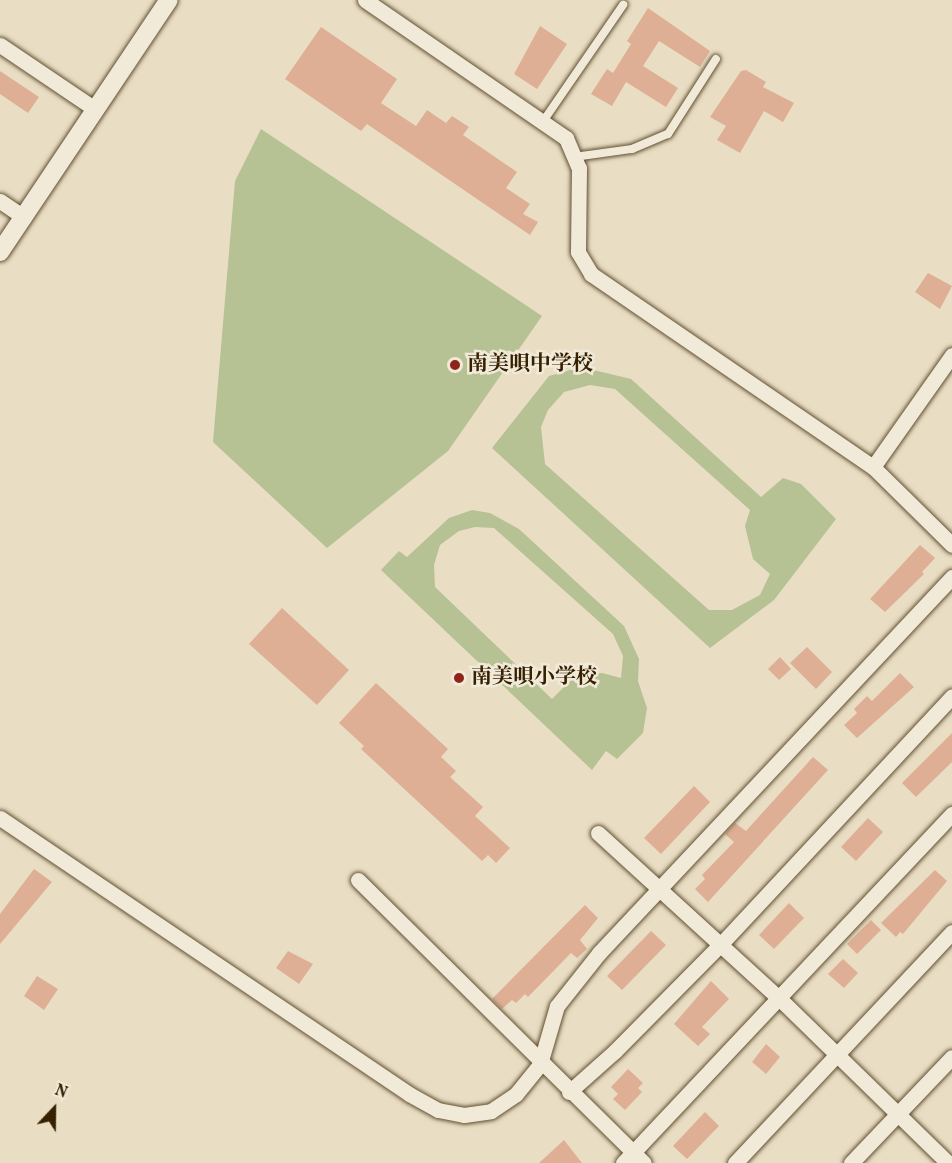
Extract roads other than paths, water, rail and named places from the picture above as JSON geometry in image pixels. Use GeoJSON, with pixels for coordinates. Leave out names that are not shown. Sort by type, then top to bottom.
{"type":"FeatureCollection","features":[{"type":"Feature","properties":{"kind":"street"},"geometry":{"type":"LineString","coordinates":[[0,252],[169,0]]}},
{"type":"Feature","properties":{"kind":"street"},"geometry":{"type":"LineString","coordinates":[[365,0],[544,120],[566,138],[579,168],[578,252],[591,274],[873,467],[952,545]]}},
{"type":"Feature","properties":{"kind":"street"},"geometry":{"type":"LineString","coordinates":[[0,45],[95,109]]}},
{"type":"Feature","properties":{"kind":"street"},"geometry":{"type":"LineString","coordinates":[[0,201],[24,217]]}},
{"type":"Feature","properties":{"kind":"street"},"geometry":{"type":"LineString","coordinates":[[873,467],[952,354]]}},
{"type":"Feature","properties":{"kind":"street"},"geometry":{"type":"LineString","coordinates":[[0,818],[438,1110],[464,1115],[491,1111],[516,1094],[540,1064],[557,1006],[599,953],[952,577]]}},
{"type":"Feature","properties":{"kind":"street"},"geometry":{"type":"LineString","coordinates":[[569,1092],[615,1051],[720,945],[952,696]]}},
{"type":"Feature","properties":{"kind":"street"},"geometry":{"type":"LineString","coordinates":[[628,1158],[952,814]]}},
{"type":"Feature","properties":{"kind":"street"},"geometry":{"type":"LineString","coordinates":[[598,833],[780,999],[948,1163]]}},
{"type":"Feature","properties":{"kind":"street"},"geometry":{"type":"LineString","coordinates":[[358,880],[569,1092],[628,1158],[644,1163]]}},
{"type":"Feature","properties":{"kind":"street"},"geometry":{"type":"LineString","coordinates":[[735,1163],[952,932]]}},
{"type":"Feature","properties":{"kind":"street"},"geometry":{"type":"LineString","coordinates":[[851,1163],[952,1057]]}},
{"type":"Feature","properties":{"kind":"lane"},"geometry":{"type":"LineString","coordinates":[[544,120],[623,5]]}},
{"type":"Feature","properties":{"kind":"lane"},"geometry":{"type":"LineString","coordinates":[[574,157],[632,149],[668,134],[716,59]]}},
{"type":"Feature","properties":{"kind":"place","name":"南美唄中学校"},"geometry":{"type":"Point","coordinates":[455,365]}},
{"type":"Feature","properties":{"kind":"place","name":"南美唄小学校"},"geometry":{"type":"Point","coordinates":[459,678]}}]}
